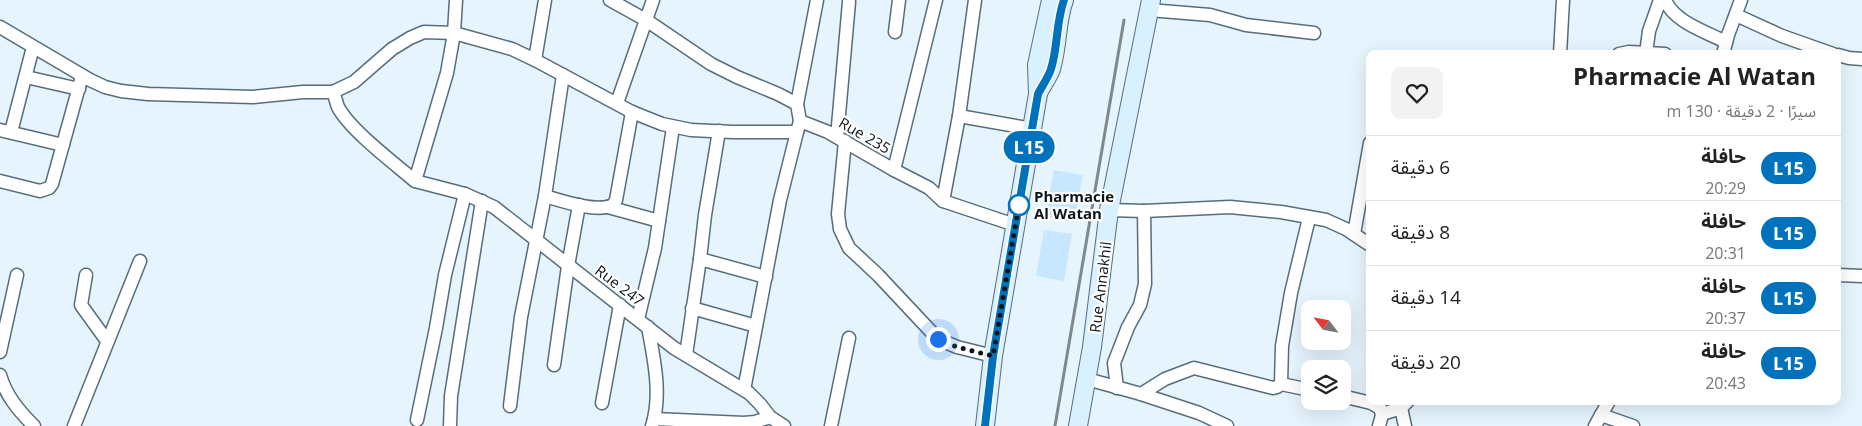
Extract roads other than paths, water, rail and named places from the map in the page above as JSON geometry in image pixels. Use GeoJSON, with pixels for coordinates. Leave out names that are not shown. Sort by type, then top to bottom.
{"type":"FeatureCollection","features":[{"type":"Feature","properties":{"kind":"main road"},"geometry":{"type":"LineString","coordinates":[[985,426],[993,356],[1033,129],[1038,94],[1037,65],[1051,0]]}},
{"type":"Feature","properties":{"kind":"main road"},"geometry":{"type":"LineString","coordinates":[[1038,94],[1050,70],[1064,0]]}},
{"type":"Feature","properties":{"kind":"main road","name":"Rue Annakhil"},"geometry":{"type":"LineString","coordinates":[[1078,426],[1092,347],[1109,210],[1150,5]]}},
{"type":"Feature","properties":{"kind":"street"},"geometry":{"type":"LineString","coordinates":[[415,181],[443,91],[454,33],[456,0]]}},
{"type":"Feature","properties":{"kind":"street"},"geometry":{"type":"LineString","coordinates":[[535,60],[546,0]]}},
{"type":"Feature","properties":{"kind":"street"},"geometry":{"type":"LineString","coordinates":[[610,0],[646,20],[711,64],[797,104]]}},
{"type":"Feature","properties":{"kind":"street"},"geometry":{"type":"LineString","coordinates":[[617,103],[653,0]]}},
{"type":"Feature","properties":{"kind":"street"},"geometry":{"type":"LineString","coordinates":[[744,390],[780,200],[798,126],[797,104],[817,0]]}},
{"type":"Feature","properties":{"kind":"street"},"geometry":{"type":"LineString","coordinates":[[895,32],[899,0]]}},
{"type":"Feature","properties":{"kind":"street"},"geometry":{"type":"LineString","coordinates":[[894,170],[936,0]]}},
{"type":"Feature","properties":{"kind":"street"},"geometry":{"type":"LineString","coordinates":[[943,201],[959,116],[975,0]]}},
{"type":"Feature","properties":{"kind":"street"},"geometry":{"type":"LineString","coordinates":[[1560,50],[1563,0]]}},
{"type":"Feature","properties":{"kind":"street"},"geometry":{"type":"LineString","coordinates":[[1646,50],[1649,31],[1660,0]]}},
{"type":"Feature","properties":{"kind":"street"},"geometry":{"type":"LineString","coordinates":[[1665,0],[1668,7],[1724,48],[1741,0]]}},
{"type":"Feature","properties":{"kind":"street"},"geometry":{"type":"LineString","coordinates":[[850,2],[841,139],[838,214],[840,229],[849,248],[878,275],[938,339],[957,347],[993,356]]}},
{"type":"Feature","properties":{"kind":"street"},"geometry":{"type":"LineString","coordinates":[[1150,5],[1210,15],[1246,25],[1314,33]]}},
{"type":"Feature","properties":{"kind":"street"},"geometry":{"type":"LineString","coordinates":[[1736,15],[1782,36],[1822,50]]}},
{"type":"Feature","properties":{"kind":"street"},"geometry":{"type":"LineString","coordinates":[[0,26],[34,47],[81,82]]}},
{"type":"Feature","properties":{"kind":"street"},"geometry":{"type":"LineString","coordinates":[[26,77],[81,82],[148,94],[253,97],[327,90],[333,92],[354,82],[392,49],[410,38],[424,32],[454,33],[512,49],[632,112],[673,127],[719,132],[798,126]]}},
{"type":"Feature","properties":{"kind":"street"},"geometry":{"type":"LineString","coordinates":[[34,47],[26,77],[6,131],[63,145]]}},
{"type":"Feature","properties":{"kind":"street"},"geometry":{"type":"LineString","coordinates":[[1841,56],[1862,59]]}},
{"type":"Feature","properties":{"kind":"street"},"geometry":{"type":"LineString","coordinates":[[510,406],[521,317],[545,196],[563,75]]}},
{"type":"Feature","properties":{"kind":"street"},"geometry":{"type":"LineString","coordinates":[[0,181],[45,191],[52,184],[81,82]]}},
{"type":"Feature","properties":{"kind":"street","name":"Rue 247"},"geometry":{"type":"LineString","coordinates":[[333,92],[338,107],[347,120],[415,181],[428,186],[466,194],[494,207],[667,343],[744,390],[760,404],[770,417],[784,426]]}},
{"type":"Feature","properties":{"kind":"street"},"geometry":{"type":"LineString","coordinates":[[608,207],[616,200],[632,112]]}},
{"type":"Feature","properties":{"kind":"street"},"geometry":{"type":"LineString","coordinates":[[959,116],[1033,129]]}},
{"type":"Feature","properties":{"kind":"street","name":"Rue 235"},"geometry":{"type":"LineString","coordinates":[[798,126],[841,139],[929,188],[943,201],[1015,225]]}},
{"type":"Feature","properties":{"kind":"street"},"geometry":{"type":"LineString","coordinates":[[673,127],[643,323],[654,359],[656,390],[653,423],[744,423],[770,417]]}},
{"type":"Feature","properties":{"kind":"street"},"geometry":{"type":"LineString","coordinates":[[686,355],[705,214],[719,132]]}},
{"type":"Feature","properties":{"kind":"street"},"geometry":{"type":"LineString","coordinates":[[1354,234],[1366,175]]}},
{"type":"Feature","properties":{"kind":"street"},"geometry":{"type":"LineString","coordinates":[[417,420],[445,275],[466,194]]}},
{"type":"Feature","properties":{"kind":"street"},"geometry":{"type":"LineString","coordinates":[[545,196],[579,205],[608,207],[659,221]]}},
{"type":"Feature","properties":{"kind":"street"},"geometry":{"type":"LineString","coordinates":[[450,426],[451,396],[482,201]]}},
{"type":"Feature","properties":{"kind":"street"},"geometry":{"type":"LineString","coordinates":[[554,365],[579,205]]}},
{"type":"Feature","properties":{"kind":"street"},"geometry":{"type":"LineString","coordinates":[[1109,210],[1144,211],[1230,207],[1281,212],[1326,220],[1366,242]]}},
{"type":"Feature","properties":{"kind":"street"},"geometry":{"type":"LineString","coordinates":[[1117,388],[1114,363],[1128,327],[1140,305],[1145,284],[1144,211]]}},
{"type":"Feature","properties":{"kind":"street"},"geometry":{"type":"LineString","coordinates":[[1281,384],[1282,346],[1309,218]]}},
{"type":"Feature","properties":{"kind":"street"},"geometry":{"type":"LineString","coordinates":[[700,259],[766,277]]}},
{"type":"Feature","properties":{"kind":"street"},"geometry":{"type":"LineString","coordinates":[[74,426],[140,260]]}},
{"type":"Feature","properties":{"kind":"street"},"geometry":{"type":"LineString","coordinates":[[0,352],[17,275]]}},
{"type":"Feature","properties":{"kind":"street"},"geometry":{"type":"LineString","coordinates":[[86,275],[81,305],[107,341]]}},
{"type":"Feature","properties":{"kind":"street"},"geometry":{"type":"LineString","coordinates":[[1841,275],[1862,276]]}},
{"type":"Feature","properties":{"kind":"street"},"geometry":{"type":"LineString","coordinates":[[602,403],[620,305]]}},
{"type":"Feature","properties":{"kind":"street"},"geometry":{"type":"LineString","coordinates":[[692,308],[756,326]]}},
{"type":"Feature","properties":{"kind":"street"},"geometry":{"type":"LineString","coordinates":[[831,426],[849,338]]}},
{"type":"Feature","properties":{"kind":"street"},"geometry":{"type":"LineString","coordinates":[[1141,394],[1165,379],[1194,368],[1273,388],[1281,384],[1301,388]]}},
{"type":"Feature","properties":{"kind":"street"},"geometry":{"type":"LineString","coordinates":[[0,375],[11,400],[34,426]]}},
{"type":"Feature","properties":{"kind":"street"},"geometry":{"type":"LineString","coordinates":[[1086,379],[1199,413],[1223,425]]}},
{"type":"Feature","properties":{"kind":"street"},"geometry":{"type":"LineString","coordinates":[[1351,398],[1366,402]]}},
{"type":"Feature","properties":{"kind":"street"},"geometry":{"type":"LineString","coordinates":[[1375,405],[1380,408],[1380,420]]}},
{"type":"Feature","properties":{"kind":"street"},"geometry":{"type":"LineString","coordinates":[[1380,420],[1403,405]]}},
{"type":"Feature","properties":{"kind":"street"},"geometry":{"type":"LineString","coordinates":[[1405,405],[1406,426]]}},
{"type":"Feature","properties":{"kind":"street"},"geometry":{"type":"LineString","coordinates":[[1607,405],[1598,421],[1633,426]]}},
{"type":"Feature","properties":{"kind":"railway"},"geometry":{"type":"LineString","coordinates":[[1055,426],[1124,20]]}},
{"type":"Feature","properties":{"kind":"place","name":"Pharmacie Al Watan"},"geometry":{"type":"Point","coordinates":[1019,205]}}]}
